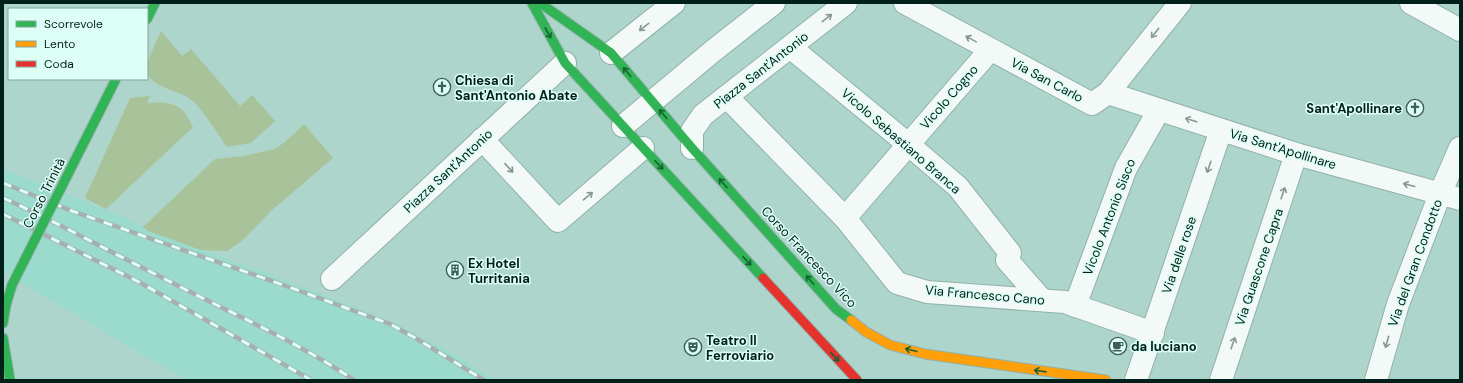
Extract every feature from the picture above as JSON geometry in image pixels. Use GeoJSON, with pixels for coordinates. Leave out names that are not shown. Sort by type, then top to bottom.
{"type":"FeatureCollection","features":[{"type":"Feature","properties":{"kind":"street"},"geometry":{"type":"LineString","coordinates":[[148,17],[155,3]]}},
{"type":"Feature","properties":{"kind":"street"},"geometry":{"type":"LineString","coordinates":[[532,3],[565,63],[857,380]]}},
{"type":"Feature","properties":{"kind":"street","name":"Corso Francesco Vico"},"geometry":{"type":"LineString","coordinates":[[540,3],[611,53],[692,148],[836,309],[866,332],[890,345],[925,354],[1106,380]]}},
{"type":"Feature","properties":{"kind":"street"},"geometry":{"type":"LineString","coordinates":[[611,53],[674,3]]}},
{"type":"Feature","properties":{"kind":"street"},"geometry":{"type":"LineString","coordinates":[[623,126],[774,3]]}},
{"type":"Feature","properties":{"kind":"street","name":"Piazza Sant'Antonio"},"geometry":{"type":"LineString","coordinates":[[692,148],[692,131],[703,115],[846,3]]}},
{"type":"Feature","properties":{"kind":"street","name":"Via San Carlo"},"geometry":{"type":"LineString","coordinates":[[905,3],[1092,104],[1108,93],[1180,3]]}},
{"type":"Feature","properties":{"kind":"street"},"geometry":{"type":"LineString","coordinates":[[1411,3],[1460,30]]}},
{"type":"Feature","properties":{"kind":"street","name":"Vicolo Sebastiano Branca"},"geometry":{"type":"LineString","coordinates":[[790,47],[909,145],[958,188],[1010,253],[1007,260],[1042,300]]}},
{"type":"Feature","properties":{"kind":"street","name":"Vicolo Cogno"},"geometry":{"type":"LineString","coordinates":[[845,218],[990,50]]}},
{"type":"Feature","properties":{"kind":"street","name":"Piazza Sant'Antonio"},"geometry":{"type":"LineString","coordinates":[[332,279],[565,63]]}},
{"type":"Feature","properties":{"kind":"street","name":"Corso Trinità"},"geometry":{"type":"LineString","coordinates":[[3,323],[6,305],[12,285],[115,80]]}},
{"type":"Feature","properties":{"kind":"street","name":"Via Sant'Apollinare"},"geometry":{"type":"LineString","coordinates":[[1108,93],[1296,154],[1450,197]]}},
{"type":"Feature","properties":{"kind":"street","name":"Via Francesco Cano"},"geometry":{"type":"LineString","coordinates":[[727,97],[845,218],[897,283],[927,292],[1065,302],[1153,333]]}},
{"type":"Feature","properties":{"kind":"street","name":"Vicolo Antonio Sisco"},"geometry":{"type":"LineString","coordinates":[[1075,306],[1126,168],[1159,110]]}},
{"type":"Feature","properties":{"kind":"street","name":"Via delle rose"},"geometry":{"type":"LineString","coordinates":[[1136,380],[1221,130]]}},
{"type":"Feature","properties":{"kind":"street"},"geometry":{"type":"LineString","coordinates":[[482,139],[558,221],[643,148]]}},
{"type":"Feature","properties":{"kind":"street","name":"Via del Gran Condotto"},"geometry":{"type":"LineString","coordinates":[[1376,380],[1398,304],[1450,197],[1460,148]]}},
{"type":"Feature","properties":{"kind":"street","name":"Via Guascone Capra"},"geometry":{"type":"LineString","coordinates":[[1221,380],[1296,154]]}},
{"type":"Feature","properties":{"kind":"street"},"geometry":{"type":"LineString","coordinates":[[3,338],[10,380]]}},
{"type":"Feature","properties":{"kind":"street"},"geometry":{"type":"LineString","coordinates":[[1002,376],[1013,367]]}},
{"type":"Feature","properties":{"kind":"shaded area"},"geometry":{"type":"Polygon","coordinates":[[[161,31],[182,56],[191,49],[240,106],[252,95],[275,121],[251,143],[227,147],[193,101],[182,94],[158,84],[149,76],[148,62],[161,31]]]}},
{"type":"Feature","properties":{"kind":"shaded area"},"geometry":{"type":"Polygon","coordinates":[[[150,96],[147,103],[168,103],[177,106],[186,115],[193,127],[106,209],[85,198],[130,98],[150,96]]]}},
{"type":"Feature","properties":{"kind":"shaded area"},"geometry":{"type":"Polygon","coordinates":[[[304,124],[333,158],[272,210],[243,240],[227,251],[201,250],[148,231],[143,227],[215,159],[244,156],[275,149],[285,142],[304,124]]]}},
{"type":"Feature","properties":{"kind":"shaded area"},"geometry":{"type":"Polygon","coordinates":[[[3,169],[131,220],[148,231],[272,275],[397,324],[459,357],[494,380],[186,380],[3,272],[3,169]]]}},
{"type":"Feature","properties":{"kind":"railway"},"geometry":{"type":"LineString","coordinates":[[3,183],[72,211],[390,324],[484,380]]}},
{"type":"Feature","properties":{"kind":"railway"},"geometry":{"type":"LineString","coordinates":[[3,198],[283,338],[331,365],[354,380]]}},
{"type":"Feature","properties":{"kind":"railway"},"geometry":{"type":"LineString","coordinates":[[3,214],[139,282],[311,380]]}},
{"type":"Feature","properties":{"kind":"traffic: fast"},"geometry":{"type":"LineString","coordinates":[[148,17],[155,3]]}},
{"type":"Feature","properties":{"kind":"traffic: fast"},"geometry":{"type":"LineString","coordinates":[[532,3],[565,63],[763,278]]}},
{"type":"Feature","properties":{"kind":"traffic: fast"},"geometry":{"type":"LineString","coordinates":[[540,3],[611,53],[692,148],[836,309],[851,320]]}},
{"type":"Feature","properties":{"kind":"traffic: fast"},"geometry":{"type":"LineString","coordinates":[[12,285],[115,80]]}},
{"type":"Feature","properties":{"kind":"traffic: fast"},"geometry":{"type":"LineString","coordinates":[[3,323],[6,305],[12,285]]}},
{"type":"Feature","properties":{"kind":"traffic: fast"},"geometry":{"type":"LineString","coordinates":[[3,338],[10,380]]}},
{"type":"Feature","properties":{"kind":"traffic: slow"},"geometry":{"type":"LineString","coordinates":[[851,320],[866,332],[890,345],[925,354],[1106,380]]}},
{"type":"Feature","properties":{"kind":"traffic: jam"},"geometry":{"type":"LineString","coordinates":[[763,278],[857,380]]}},
{"type":"Feature","properties":{"kind":"place","name":"Chiesa di Sant'Antonio Abate"},"geometry":{"type":"Point","coordinates":[442,87]}},
{"type":"Feature","properties":{"kind":"place","name":"Sant'Apollinare"},"geometry":{"type":"Point","coordinates":[1415,108]}},
{"type":"Feature","properties":{"kind":"place","name":"Ex Hotel Turritania"},"geometry":{"type":"Point","coordinates":[455,270]}},
{"type":"Feature","properties":{"kind":"place","name":"da luciano"},"geometry":{"type":"Point","coordinates":[1118,346]}},
{"type":"Feature","properties":{"kind":"place","name":"Teatro Il Ferroviario"},"geometry":{"type":"Point","coordinates":[693,347]}}]}
